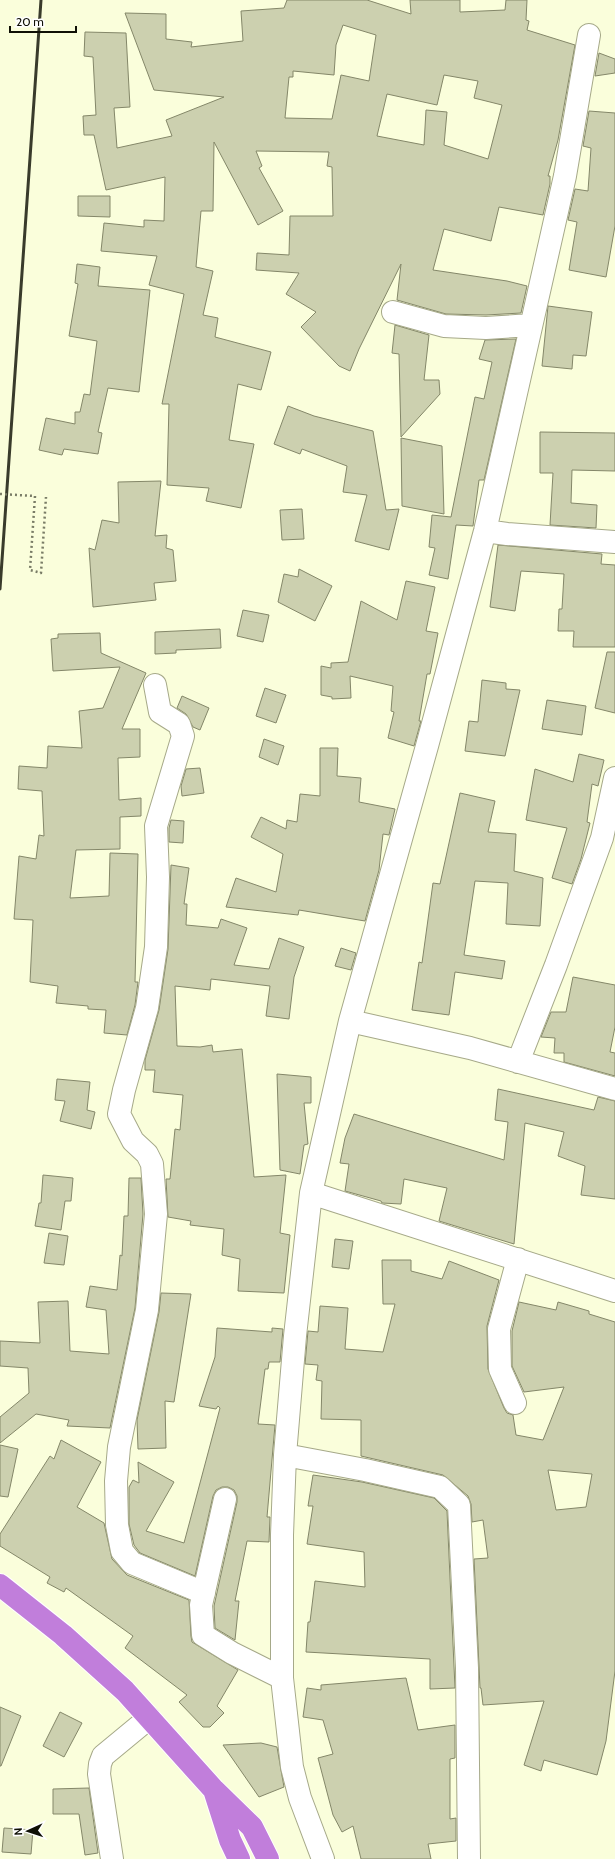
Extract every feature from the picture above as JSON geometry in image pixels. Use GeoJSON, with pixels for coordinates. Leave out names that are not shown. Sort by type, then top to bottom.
{"type":"FeatureCollection","features":[{"type":"Feature","properties":{"kind":"highway"},"geometry":{"type":"LineString","coordinates":[[0,1585],[63,1634],[125,1691],[214,1790],[252,1827],[268,1859]]}},
{"type":"Feature","properties":{"kind":"highway"},"geometry":{"type":"LineString","coordinates":[[214,1790],[230,1840],[239,1859]]}},
{"type":"Feature","properties":{"kind":"street"},"geometry":{"type":"LineString","coordinates":[[323,1859],[300,1798],[292,1767],[282,1678],[282,1535],[285,1455],[295,1336],[311,1193],[350,1021],[485,531],[565,176],[589,35]]}},
{"type":"Feature","properties":{"kind":"street"},"geometry":{"type":"LineString","coordinates":[[394,312],[444,326],[486,328],[531,324]]}},
{"type":"Feature","properties":{"kind":"street"},"geometry":{"type":"LineString","coordinates":[[485,531],[615,542]]}},
{"type":"Feature","properties":{"kind":"street"},"geometry":{"type":"LineString","coordinates":[[154,686],[160,712],[179,724],[183,736],[156,826],[158,877],[156,947],[147,1008],[124,1090],[119,1114],[133,1141],[147,1154],[152,1164],[156,1214],[147,1310],[119,1447],[116,1481],[117,1525],[122,1552],[132,1563],[204,1592]]}},
{"type":"Feature","properties":{"kind":"street"},"geometry":{"type":"LineString","coordinates":[[518,1062],[556,965],[602,838],[615,778]]}},
{"type":"Feature","properties":{"kind":"street"},"geometry":{"type":"LineString","coordinates":[[350,1021],[470,1048],[615,1089]]}},
{"type":"Feature","properties":{"kind":"street"},"geometry":{"type":"LineString","coordinates":[[311,1193],[615,1291]]}},
{"type":"Feature","properties":{"kind":"street"},"geometry":{"type":"LineString","coordinates":[[515,1403],[500,1369],[499,1329],[518,1260]]}},
{"type":"Feature","properties":{"kind":"street"},"geometry":{"type":"LineString","coordinates":[[285,1455],[365,1470],[440,1487],[459,1505],[467,1668],[469,1859]]}},
{"type":"Feature","properties":{"kind":"street"},"geometry":{"type":"LineString","coordinates":[[226,1499],[200,1605],[203,1635],[232,1653],[282,1678]]}},
{"type":"Feature","properties":{"kind":"street"},"geometry":{"type":"LineString","coordinates":[[112,1859],[99,1774],[100,1764],[103,1756],[149,1718]]}},
{"type":"Feature","properties":{"kind":"path"},"geometry":{"type":"LineString","coordinates":[[0,494],[35,496],[30,570],[40,573],[46,497]]}},
{"type":"Feature","properties":{"kind":"building"},"geometry":{"type":"Polygon","coordinates":[[[287,0],[367,0],[411,14],[410,0],[460,0],[460,12],[505,10],[506,0],[527,0],[526,20],[529,21],[527,30],[575,45],[558,140],[548,176],[550,176],[550,184],[543,215],[499,207],[491,241],[444,229],[433,270],[507,281],[527,286],[521,313],[486,315],[446,314],[397,300],[401,264],[359,349],[350,371],[339,366],[301,327],[316,312],[286,294],[299,273],[256,270],[257,253],[289,255],[290,216],[333,216],[332,167],[327,166],[329,152],[256,151],[262,166],[259,168],[283,211],[258,225],[214,142],[213,211],[201,211],[196,267],[213,271],[203,315],[218,318],[215,337],[271,352],[261,390],[238,384],[229,440],[254,444],[241,508],[206,501],[209,488],[167,485],[169,404],[162,404],[184,294],[149,285],[157,256],[101,251],[104,223],[144,227],[144,220],[164,221],[165,177],[106,190],[94,135],[84,135],[83,116],[96,115],[93,57],[84,56],[85,32],[126,33],[130,107],[114,108],[117,148],[172,136],[166,120],[224,97],[154,90],[125,13],[166,14],[166,39],[192,42],[191,47],[243,41],[241,11],[284,8],[287,0]],[[343,25],[336,45],[334,75],[293,71],[293,77],[289,77],[285,118],[332,119],[341,75],[369,81],[376,35],[343,25]],[[444,75],[437,105],[387,94],[377,136],[424,145],[426,110],[447,112],[444,145],[488,159],[502,105],[474,98],[478,81],[444,75]]]}},
{"type":"Feature","properties":{"kind":"building"},"geometry":{"type":"Polygon","coordinates":[[[599,53],[615,59],[615,73],[595,76],[599,53]]]}},
{"type":"Feature","properties":{"kind":"building"},"geometry":{"type":"Polygon","coordinates":[[[589,111],[615,113],[615,226],[606,277],[569,270],[577,222],[568,220],[575,189],[588,191],[591,148],[583,146],[589,111]]]}},
{"type":"Feature","properties":{"kind":"building"},"geometry":{"type":"Polygon","coordinates":[[[78,196],[110,196],[110,217],[78,216],[78,196]]]}},
{"type":"Feature","properties":{"kind":"building"},"geometry":{"type":"Polygon","coordinates":[[[77,264],[100,267],[98,286],[150,290],[139,392],[108,388],[98,432],[102,433],[98,454],[64,449],[62,455],[39,450],[46,418],[75,424],[75,412],[80,412],[84,394],[90,395],[97,341],[69,336],[78,284],[75,283],[77,264]]]}},
{"type":"Feature","properties":{"kind":"building"},"geometry":{"type":"Polygon","coordinates":[[[548,306],[592,312],[586,356],[573,355],[572,369],[542,366],[548,306]]]}},
{"type":"Feature","properties":{"kind":"building"},"geometry":{"type":"Polygon","coordinates":[[[395,325],[429,335],[424,380],[439,380],[440,394],[401,437],[399,354],[392,353],[395,325]]]}},
{"type":"Feature","properties":{"kind":"building"},"geometry":{"type":"Polygon","coordinates":[[[516,339],[484,480],[479,480],[473,526],[456,525],[448,579],[429,575],[435,548],[429,547],[432,515],[451,517],[475,397],[484,399],[492,362],[479,359],[485,340],[516,339]]]}},
{"type":"Feature","properties":{"kind":"building"},"geometry":{"type":"Polygon","coordinates":[[[288,406],[314,416],[373,431],[386,510],[399,509],[389,550],[355,541],[367,495],[343,492],[347,466],[302,449],[300,454],[274,444],[288,406]]]}},
{"type":"Feature","properties":{"kind":"building"},"geometry":{"type":"Polygon","coordinates":[[[540,432],[615,433],[615,471],[572,470],[571,503],[597,505],[596,528],[550,525],[553,473],[540,473],[540,432]]]}},
{"type":"Feature","properties":{"kind":"building"},"geometry":{"type":"Polygon","coordinates":[[[401,438],[442,446],[444,514],[402,506],[401,438]]]}},
{"type":"Feature","properties":{"kind":"building"},"geometry":{"type":"Polygon","coordinates":[[[161,481],[155,536],[167,535],[166,548],[173,550],[176,581],[154,583],[156,600],[93,607],[89,548],[95,550],[102,520],[119,523],[118,482],[161,481]]]}},
{"type":"Feature","properties":{"kind":"building"},"geometry":{"type":"Polygon","coordinates":[[[302,509],[304,539],[282,540],[280,510],[302,509]]]}},
{"type":"Feature","properties":{"kind":"building"},"geometry":{"type":"Polygon","coordinates":[[[498,545],[602,554],[601,564],[615,565],[615,647],[573,647],[574,631],[558,631],[559,609],[562,609],[564,574],[521,571],[515,611],[490,607],[498,545]]]}},
{"type":"Feature","properties":{"kind":"building"},"geometry":{"type":"Polygon","coordinates":[[[299,569],[332,586],[315,621],[278,602],[284,574],[298,577],[299,569]]]}},
{"type":"Feature","properties":{"kind":"building"},"geometry":{"type":"Polygon","coordinates":[[[406,581],[435,587],[426,631],[438,633],[430,674],[427,674],[419,721],[421,721],[414,746],[388,738],[394,712],[391,711],[393,686],[350,676],[351,698],[332,699],[332,697],[321,695],[321,666],[331,668],[331,663],[348,662],[361,601],[397,620],[406,581]]]}},
{"type":"Feature","properties":{"kind":"building"},"geometry":{"type":"Polygon","coordinates":[[[243,610],[269,615],[263,642],[237,636],[243,610]]]}},
{"type":"Feature","properties":{"kind":"building"},"geometry":{"type":"Polygon","coordinates":[[[220,629],[221,648],[176,650],[176,653],[155,654],[155,632],[220,629]]]}},
{"type":"Feature","properties":{"kind":"building"},"geometry":{"type":"Polygon","coordinates":[[[100,633],[101,653],[146,673],[122,729],[140,729],[140,757],[118,758],[119,800],[141,798],[141,816],[120,817],[120,849],[76,850],[70,898],[109,896],[110,853],[138,854],[135,982],[138,982],[135,1005],[127,1035],[104,1033],[106,1010],[88,1009],[88,1006],[56,1003],[58,986],[30,982],[33,920],[14,919],[19,856],[36,859],[39,835],[44,836],[42,791],[18,789],[19,766],[47,768],[48,746],[82,748],[79,711],[103,708],[120,667],[53,671],[51,639],[58,638],[58,634],[100,633]]]}},
{"type":"Feature","properties":{"kind":"building"},"geometry":{"type":"Polygon","coordinates":[[[607,652],[615,652],[615,713],[595,708],[607,652]]]}},
{"type":"Feature","properties":{"kind":"building"},"geometry":{"type":"Polygon","coordinates":[[[482,680],[506,683],[506,689],[520,690],[505,756],[465,751],[469,721],[478,722],[482,680]]]}},
{"type":"Feature","properties":{"kind":"building"},"geometry":{"type":"Polygon","coordinates":[[[265,688],[286,695],[276,723],[256,716],[265,688]]]}},
{"type":"Feature","properties":{"kind":"building"},"geometry":{"type":"Polygon","coordinates":[[[182,696],[209,708],[200,730],[193,727],[186,714],[177,708],[182,696]]]}},
{"type":"Feature","properties":{"kind":"building"},"geometry":{"type":"Polygon","coordinates":[[[547,700],[586,706],[582,735],[542,729],[547,700]]]}},
{"type":"Feature","properties":{"kind":"building"},"geometry":{"type":"Polygon","coordinates":[[[264,739],[284,746],[278,765],[259,757],[264,739]]]}},
{"type":"Feature","properties":{"kind":"building"},"geometry":{"type":"Polygon","coordinates":[[[320,748],[338,748],[337,776],[361,778],[359,802],[395,809],[389,835],[383,834],[379,870],[365,921],[299,910],[298,915],[226,907],[236,878],[276,892],[283,854],[251,837],[261,817],[286,829],[287,820],[297,822],[300,794],[320,796],[320,748]]]}},
{"type":"Feature","properties":{"kind":"building"},"geometry":{"type":"Polygon","coordinates":[[[579,754],[604,760],[598,786],[592,784],[587,822],[590,823],[581,859],[572,884],[552,878],[567,828],[526,820],[535,769],[573,782],[579,754]]]}},
{"type":"Feature","properties":{"kind":"building"},"geometry":{"type":"Polygon","coordinates":[[[200,768],[204,793],[182,796],[181,786],[186,769],[200,768]]]}},
{"type":"Feature","properties":{"kind":"building"},"geometry":{"type":"Polygon","coordinates":[[[460,793],[495,801],[488,832],[516,834],[514,871],[543,878],[540,926],[506,924],[508,883],[475,881],[464,955],[505,961],[502,979],[455,972],[449,1015],[412,1010],[419,962],[422,963],[433,883],[440,884],[460,793]]]}},
{"type":"Feature","properties":{"kind":"building"},"geometry":{"type":"Polygon","coordinates":[[[171,820],[184,821],[183,843],[169,842],[169,828],[171,820]]]}},
{"type":"Feature","properties":{"kind":"building"},"geometry":{"type":"Polygon","coordinates":[[[171,865],[189,868],[184,904],[187,904],[186,925],[218,928],[221,919],[247,928],[234,965],[269,969],[279,938],[304,947],[294,977],[289,1019],[266,1016],[270,986],[211,979],[210,990],[175,986],[177,1046],[200,1047],[212,1045],[213,1052],[242,1049],[254,1177],[286,1175],[280,1233],[290,1235],[284,1293],[238,1291],[240,1259],[222,1255],[224,1229],[190,1225],[191,1221],[168,1217],[166,1179],[170,1179],[175,1129],[180,1130],[183,1095],[153,1092],[155,1070],[145,1070],[145,1060],[159,1010],[168,949],[171,865]]]}},
{"type":"Feature","properties":{"kind":"building"},"geometry":{"type":"Polygon","coordinates":[[[341,948],[356,953],[351,970],[335,966],[341,948]]]}},
{"type":"Feature","properties":{"kind":"building"},"geometry":{"type":"Polygon","coordinates":[[[573,977],[615,985],[615,1027],[610,1052],[615,1053],[615,1076],[564,1062],[564,1053],[554,1053],[555,1038],[541,1037],[551,1012],[566,1012],[573,977]]]}},
{"type":"Feature","properties":{"kind":"building"},"geometry":{"type":"Polygon","coordinates":[[[277,1074],[311,1077],[311,1103],[304,1103],[308,1144],[304,1145],[300,1174],[280,1170],[277,1074]]]}},
{"type":"Feature","properties":{"kind":"building"},"geometry":{"type":"Polygon","coordinates":[[[57,1079],[90,1082],[87,1110],[95,1112],[91,1129],[60,1121],[65,1101],[55,1100],[57,1079]]]}},
{"type":"Feature","properties":{"kind":"building"},"geometry":{"type":"Polygon","coordinates":[[[498,1089],[594,1110],[598,1097],[615,1101],[615,1199],[581,1195],[585,1166],[558,1156],[564,1132],[525,1123],[514,1244],[439,1221],[447,1188],[404,1179],[401,1204],[382,1203],[381,1201],[345,1191],[349,1164],[340,1163],[345,1138],[354,1114],[504,1160],[508,1122],[495,1120],[498,1089]]]}},
{"type":"Feature","properties":{"kind":"building"},"geometry":{"type":"Polygon","coordinates":[[[43,1175],[73,1178],[71,1201],[65,1201],[61,1230],[35,1226],[39,1203],[41,1203],[43,1175]]]}},
{"type":"Feature","properties":{"kind":"building"},"geometry":{"type":"Polygon","coordinates":[[[129,1178],[141,1178],[143,1214],[135,1308],[110,1428],[67,1426],[69,1420],[36,1414],[0,1443],[0,1417],[29,1393],[28,1368],[0,1366],[0,1341],[40,1343],[38,1302],[68,1301],[70,1351],[109,1354],[106,1310],[86,1307],[90,1286],[117,1290],[120,1255],[122,1256],[124,1216],[128,1216],[129,1178]]]}},
{"type":"Feature","properties":{"kind":"building"},"geometry":{"type":"Polygon","coordinates":[[[49,1233],[68,1236],[64,1265],[44,1263],[49,1233]]]}},
{"type":"Feature","properties":{"kind":"building"},"geometry":{"type":"Polygon","coordinates":[[[335,1239],[353,1241],[349,1269],[332,1267],[335,1239]]]}},
{"type":"Feature","properties":{"kind":"building"},"geometry":{"type":"Polygon","coordinates":[[[382,1260],[411,1260],[411,1271],[442,1279],[449,1261],[499,1280],[487,1326],[488,1369],[504,1408],[507,1413],[513,1415],[516,1435],[543,1440],[564,1387],[524,1392],[512,1366],[512,1331],[519,1302],[556,1310],[558,1302],[589,1311],[589,1314],[615,1322],[615,1671],[606,1741],[597,1775],[544,1760],[541,1771],[524,1765],[544,1701],[483,1705],[480,1688],[474,1559],[488,1558],[483,1520],[472,1522],[471,1504],[468,1496],[443,1475],[361,1456],[361,1420],[321,1419],[322,1381],[316,1380],[318,1365],[305,1364],[308,1331],[318,1332],[320,1306],[348,1308],[345,1349],[383,1352],[395,1304],[383,1304],[382,1260]],[[548,1470],[556,1510],[586,1507],[592,1474],[548,1470]]]}},
{"type":"Feature","properties":{"kind":"building"},"geometry":{"type":"Polygon","coordinates":[[[161,1293],[191,1294],[174,1402],[165,1401],[166,1448],[138,1449],[137,1420],[159,1312],[161,1293]]]}},
{"type":"Feature","properties":{"kind":"building"},"geometry":{"type":"Polygon","coordinates":[[[217,1328],[272,1332],[272,1328],[283,1329],[280,1362],[269,1362],[268,1369],[265,1369],[258,1424],[275,1425],[267,1517],[270,1517],[269,1542],[247,1541],[235,1601],[239,1601],[235,1640],[215,1628],[214,1606],[237,1502],[237,1496],[234,1490],[228,1487],[222,1487],[216,1490],[213,1496],[195,1576],[140,1553],[134,1545],[129,1524],[129,1487],[133,1480],[139,1483],[138,1462],[174,1482],[146,1531],[184,1543],[220,1408],[218,1406],[216,1409],[199,1406],[215,1357],[217,1328]]]}},
{"type":"Feature","properties":{"kind":"building"},"geometry":{"type":"Polygon","coordinates":[[[61,1440],[101,1462],[77,1507],[104,1523],[112,1559],[127,1575],[189,1600],[192,1642],[238,1670],[217,1706],[224,1713],[210,1727],[203,1727],[179,1702],[187,1695],[125,1648],[133,1636],[66,1588],[64,1592],[47,1583],[50,1577],[0,1546],[0,1534],[50,1456],[54,1459],[61,1440]]]}},
{"type":"Feature","properties":{"kind":"building"},"geometry":{"type":"Polygon","coordinates":[[[0,1445],[18,1449],[8,1497],[0,1496],[0,1445]]]}},
{"type":"Feature","properties":{"kind":"building"},"geometry":{"type":"Polygon","coordinates":[[[313,1475],[362,1482],[434,1498],[447,1511],[455,1688],[430,1689],[430,1659],[306,1652],[308,1622],[310,1622],[315,1581],[365,1587],[364,1552],[307,1544],[313,1506],[308,1506],[313,1475]]]}},
{"type":"Feature","properties":{"kind":"building"},"geometry":{"type":"Polygon","coordinates":[[[406,1678],[418,1730],[455,1725],[455,1758],[450,1759],[450,1819],[456,1818],[456,1841],[428,1844],[431,1859],[361,1859],[353,1826],[342,1832],[333,1815],[318,1758],[333,1754],[323,1720],[303,1717],[307,1688],[321,1690],[321,1685],[406,1678]]]}},
{"type":"Feature","properties":{"kind":"building"},"geometry":{"type":"Polygon","coordinates":[[[0,1707],[21,1716],[1,1766],[0,1766],[0,1707]]]}},
{"type":"Feature","properties":{"kind":"building"},"geometry":{"type":"Polygon","coordinates":[[[60,1712],[82,1723],[64,1757],[43,1746],[60,1712]]]}},
{"type":"Feature","properties":{"kind":"building"},"geometry":{"type":"Polygon","coordinates":[[[261,1743],[277,1747],[284,1787],[259,1797],[223,1745],[261,1743]]]}},
{"type":"Feature","properties":{"kind":"building"},"geometry":{"type":"Polygon","coordinates":[[[89,1788],[98,1853],[85,1855],[79,1814],[53,1814],[53,1789],[89,1788]]]}},
{"type":"Feature","properties":{"kind":"building"},"geometry":{"type":"Polygon","coordinates":[[[4,1828],[33,1830],[31,1854],[2,1852],[4,1828]]]}},
{"type":"Feature","properties":{"kind":"railway"},"geometry":{"type":"LineString","coordinates":[[0,589],[41,0]]}}]}
